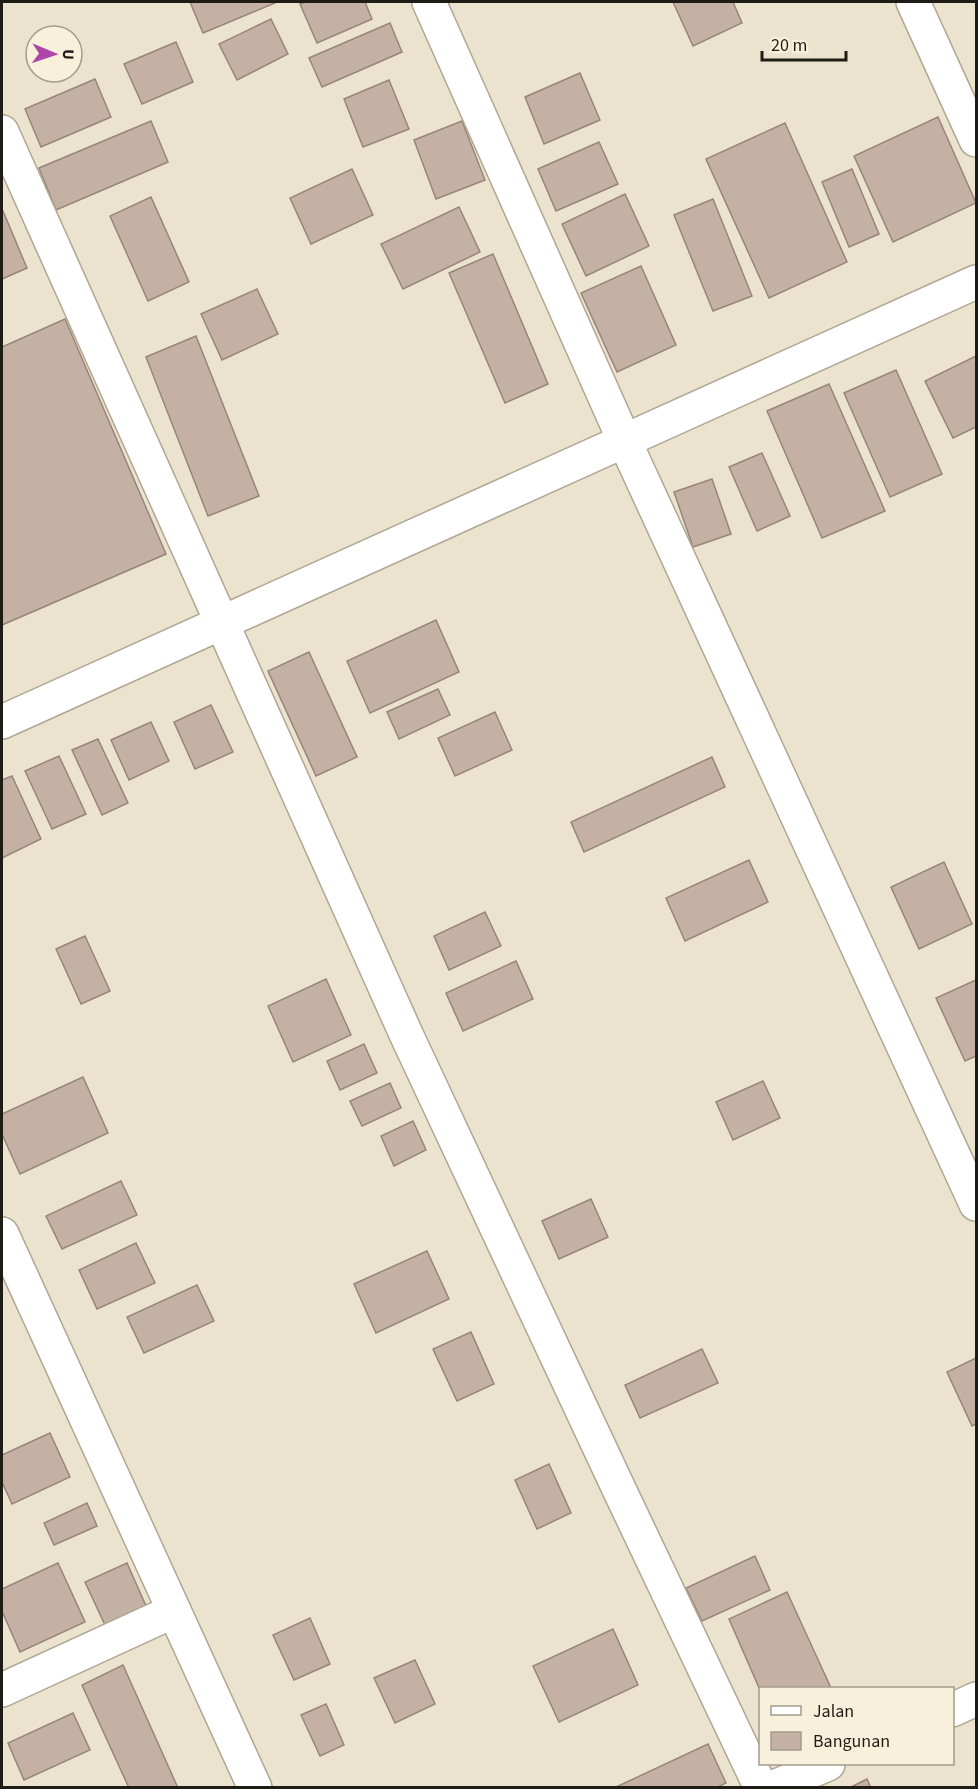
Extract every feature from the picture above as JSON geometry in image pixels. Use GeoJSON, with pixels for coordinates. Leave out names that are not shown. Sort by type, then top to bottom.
{"type":"FeatureCollection","features":[{"type":"Feature","properties":{"kind":"main road"},"geometry":{"type":"LineString","coordinates":[[429,2],[624,440],[976,1204]]}},
{"type":"Feature","properties":{"kind":"main road"},"geometry":{"type":"LineString","coordinates":[[913,2],[976,140]]}},
{"type":"Feature","properties":{"kind":"main road"},"geometry":{"type":"LineString","coordinates":[[2,132],[406,1034],[612,1476],[761,1788]]}},
{"type":"Feature","properties":{"kind":"main road"},"geometry":{"type":"LineString","coordinates":[[2,722],[976,282]]}},
{"type":"Feature","properties":{"kind":"main road"},"geometry":{"type":"LineString","coordinates":[[2,1234],[255,1788]]}},
{"type":"Feature","properties":{"kind":"main road"},"geometry":{"type":"LineString","coordinates":[[2,1690],[174,1611]]}},
{"type":"Feature","properties":{"kind":"main road"},"geometry":{"type":"LineString","coordinates":[[954,1709],[976,1699]]}},
{"type":"Feature","properties":{"kind":"main road"},"geometry":{"type":"LineString","coordinates":[[772,1788],[826,1765]]}},
{"type":"Feature","properties":{"kind":"building"},"geometry":{"type":"Polygon","coordinates":[[[190,2],[275,2],[275,3],[203,33],[190,2]]]}},
{"type":"Feature","properties":{"kind":"building"},"geometry":{"type":"Polygon","coordinates":[[[305,2],[365,2],[372,19],[317,43],[300,4],[305,2]]]}},
{"type":"Feature","properties":{"kind":"building"},"geometry":{"type":"Polygon","coordinates":[[[673,2],[733,2],[742,23],[693,46],[673,2]]]}},
{"type":"Feature","properties":{"kind":"building"},"geometry":{"type":"Polygon","coordinates":[[[271,19],[288,54],[237,80],[219,44],[271,19]]]}},
{"type":"Feature","properties":{"kind":"building"},"geometry":{"type":"Polygon","coordinates":[[[390,23],[402,52],[322,87],[309,58],[390,23]]]}},
{"type":"Feature","properties":{"kind":"building"},"geometry":{"type":"Polygon","coordinates":[[[176,42],[193,82],[142,104],[124,64],[176,42]]]}},
{"type":"Feature","properties":{"kind":"building"},"geometry":{"type":"Polygon","coordinates":[[[580,73],[600,120],[544,144],[525,97],[580,73]]]}},
{"type":"Feature","properties":{"kind":"building"},"geometry":{"type":"Polygon","coordinates":[[[95,79],[111,117],[41,147],[25,109],[95,79]]]}},
{"type":"Feature","properties":{"kind":"building"},"geometry":{"type":"Polygon","coordinates":[[[389,80],[409,129],[363,147],[344,99],[389,80]]]}},
{"type":"Feature","properties":{"kind":"building"},"geometry":{"type":"Polygon","coordinates":[[[938,117],[976,203],[893,242],[854,156],[938,117]]]}},
{"type":"Feature","properties":{"kind":"building"},"geometry":{"type":"Polygon","coordinates":[[[151,121],[168,162],[56,210],[39,168],[151,121]]]}},
{"type":"Feature","properties":{"kind":"building"},"geometry":{"type":"Polygon","coordinates":[[[462,121],[485,180],[436,199],[414,140],[462,121]]]}},
{"type":"Feature","properties":{"kind":"building"},"geometry":{"type":"Polygon","coordinates":[[[785,123],[847,262],[769,298],[706,159],[785,123]]]}},
{"type":"Feature","properties":{"kind":"building"},"geometry":{"type":"Polygon","coordinates":[[[599,142],[618,184],[556,211],[538,169],[599,142]]]}},
{"type":"Feature","properties":{"kind":"building"},"geometry":{"type":"Polygon","coordinates":[[[352,169],[373,215],[311,244],[290,198],[352,169]]]}},
{"type":"Feature","properties":{"kind":"building"},"geometry":{"type":"Polygon","coordinates":[[[852,169],[879,234],[849,247],[822,182],[852,169]]]}},
{"type":"Feature","properties":{"kind":"building"},"geometry":{"type":"Polygon","coordinates":[[[625,194],[649,246],[586,276],[562,224],[625,194]]]}},
{"type":"Feature","properties":{"kind":"building"},"geometry":{"type":"Polygon","coordinates":[[[151,197],[189,282],[148,301],[110,216],[151,197]]]}},
{"type":"Feature","properties":{"kind":"building"},"geometry":{"type":"Polygon","coordinates":[[[713,199],[752,296],[713,311],[674,215],[713,199]]]}},
{"type":"Feature","properties":{"kind":"building"},"geometry":{"type":"Polygon","coordinates":[[[459,207],[480,252],[403,289],[381,244],[459,207]]]}},
{"type":"Feature","properties":{"kind":"building"},"geometry":{"type":"Polygon","coordinates":[[[2,211],[27,268],[2,279],[2,211]]]}},
{"type":"Feature","properties":{"kind":"building"},"geometry":{"type":"Polygon","coordinates":[[[493,254],[548,384],[505,403],[449,273],[493,254]]]}},
{"type":"Feature","properties":{"kind":"building"},"geometry":{"type":"Polygon","coordinates":[[[641,266],[676,345],[617,372],[581,293],[641,266]]]}},
{"type":"Feature","properties":{"kind":"building"},"geometry":{"type":"Polygon","coordinates":[[[257,289],[278,334],[222,360],[201,314],[257,289]]]}},
{"type":"Feature","properties":{"kind":"building"},"geometry":{"type":"Polygon","coordinates":[[[65,319],[166,554],[2,625],[2,347],[65,319]]]}},
{"type":"Feature","properties":{"kind":"building"},"geometry":{"type":"Polygon","coordinates":[[[196,336],[259,496],[208,516],[146,357],[196,336]]]}},
{"type":"Feature","properties":{"kind":"building"},"geometry":{"type":"Polygon","coordinates":[[[976,356],[976,427],[953,438],[925,381],[976,356]]]}},
{"type":"Feature","properties":{"kind":"building"},"geometry":{"type":"Polygon","coordinates":[[[896,370],[942,474],[890,497],[844,393],[896,370]]]}},
{"type":"Feature","properties":{"kind":"building"},"geometry":{"type":"Polygon","coordinates":[[[829,384],[885,511],[822,538],[767,411],[829,384]]]}},
{"type":"Feature","properties":{"kind":"building"},"geometry":{"type":"Polygon","coordinates":[[[762,453],[790,516],[757,531],[729,467],[762,453]]]}},
{"type":"Feature","properties":{"kind":"building"},"geometry":{"type":"Polygon","coordinates":[[[712,479],[731,534],[693,547],[674,492],[712,479]]]}},
{"type":"Feature","properties":{"kind":"building"},"geometry":{"type":"Polygon","coordinates":[[[436,620],[459,672],[370,713],[347,661],[436,620]]]}},
{"type":"Feature","properties":{"kind":"building"},"geometry":{"type":"Polygon","coordinates":[[[309,652],[357,757],[316,776],[268,671],[309,652]]]}},
{"type":"Feature","properties":{"kind":"building"},"geometry":{"type":"Polygon","coordinates":[[[438,689],[450,715],[399,739],[387,712],[438,689]]]}},
{"type":"Feature","properties":{"kind":"building"},"geometry":{"type":"Polygon","coordinates":[[[211,705],[233,752],[195,769],[174,722],[211,705]]]}},
{"type":"Feature","properties":{"kind":"building"},"geometry":{"type":"Polygon","coordinates":[[[495,712],[512,750],[455,776],[438,738],[495,712]]]}},
{"type":"Feature","properties":{"kind":"building"},"geometry":{"type":"Polygon","coordinates":[[[151,722],[169,761],[129,780],[111,740],[151,722]]]}},
{"type":"Feature","properties":{"kind":"building"},"geometry":{"type":"Polygon","coordinates":[[[98,739],[128,803],[102,815],[72,750],[98,739]]]}},
{"type":"Feature","properties":{"kind":"building"},"geometry":{"type":"Polygon","coordinates":[[[59,756],[86,814],[52,829],[25,771],[59,756]]]}},
{"type":"Feature","properties":{"kind":"building"},"geometry":{"type":"Polygon","coordinates":[[[712,757],[725,787],[584,852],[571,822],[712,757]]]}},
{"type":"Feature","properties":{"kind":"building"},"geometry":{"type":"Polygon","coordinates":[[[12,776],[41,839],[2,858],[2,780],[12,776]]]}},
{"type":"Feature","properties":{"kind":"building"},"geometry":{"type":"Polygon","coordinates":[[[749,860],[768,902],[685,941],[666,898],[749,860]]]}},
{"type":"Feature","properties":{"kind":"building"},"geometry":{"type":"Polygon","coordinates":[[[944,862],[972,924],[919,949],[891,887],[944,862]]]}},
{"type":"Feature","properties":{"kind":"building"},"geometry":{"type":"Polygon","coordinates":[[[485,912],[501,946],[449,970],[434,936],[485,912]]]}},
{"type":"Feature","properties":{"kind":"building"},"geometry":{"type":"Polygon","coordinates":[[[85,936],[110,991],[81,1004],[56,949],[85,936]]]}},
{"type":"Feature","properties":{"kind":"building"},"geometry":{"type":"Polygon","coordinates":[[[516,961],[533,999],[463,1031],[446,993],[516,961]]]}},
{"type":"Feature","properties":{"kind":"building"},"geometry":{"type":"Polygon","coordinates":[[[326,979],[351,1035],[293,1062],[268,1006],[326,979]]]}},
{"type":"Feature","properties":{"kind":"building"},"geometry":{"type":"Polygon","coordinates":[[[976,980],[976,1056],[965,1061],[936,998],[976,980]]]}},
{"type":"Feature","properties":{"kind":"building"},"geometry":{"type":"Polygon","coordinates":[[[364,1044],[377,1073],[340,1090],[327,1061],[364,1044]]]}},
{"type":"Feature","properties":{"kind":"building"},"geometry":{"type":"Polygon","coordinates":[[[83,1077],[108,1133],[20,1174],[2,1134],[2,1114],[83,1077]]]}},
{"type":"Feature","properties":{"kind":"building"},"geometry":{"type":"Polygon","coordinates":[[[763,1081],[780,1118],[733,1140],[716,1102],[763,1081]]]}},
{"type":"Feature","properties":{"kind":"building"},"geometry":{"type":"Polygon","coordinates":[[[390,1083],[401,1108],[362,1126],[350,1101],[390,1083]]]}},
{"type":"Feature","properties":{"kind":"building"},"geometry":{"type":"Polygon","coordinates":[[[413,1121],[426,1150],[394,1166],[381,1136],[413,1121]]]}},
{"type":"Feature","properties":{"kind":"building"},"geometry":{"type":"Polygon","coordinates":[[[121,1181],[137,1215],[62,1249],[46,1216],[121,1181]]]}},
{"type":"Feature","properties":{"kind":"building"},"geometry":{"type":"Polygon","coordinates":[[[591,1199],[608,1237],[559,1259],[542,1221],[591,1199]]]}},
{"type":"Feature","properties":{"kind":"building"},"geometry":{"type":"Polygon","coordinates":[[[136,1243],[155,1283],[97,1309],[79,1270],[136,1243]]]}},
{"type":"Feature","properties":{"kind":"building"},"geometry":{"type":"Polygon","coordinates":[[[427,1251],[449,1299],[376,1333],[354,1284],[427,1251]]]}},
{"type":"Feature","properties":{"kind":"building"},"geometry":{"type":"Polygon","coordinates":[[[197,1285],[214,1321],[144,1353],[127,1317],[197,1285]]]}},
{"type":"Feature","properties":{"kind":"building"},"geometry":{"type":"Polygon","coordinates":[[[471,1332],[494,1384],[457,1401],[433,1349],[471,1332]]]}},
{"type":"Feature","properties":{"kind":"building"},"geometry":{"type":"Polygon","coordinates":[[[702,1349],[718,1383],[640,1418],[625,1385],[702,1349]]]}},
{"type":"Feature","properties":{"kind":"building"},"geometry":{"type":"Polygon","coordinates":[[[976,1358],[976,1424],[972,1426],[947,1372],[976,1358]]]}},
{"type":"Feature","properties":{"kind":"building"},"geometry":{"type":"Polygon","coordinates":[[[50,1433],[70,1477],[12,1504],[2,1482],[2,1455],[50,1433]]]}},
{"type":"Feature","properties":{"kind":"building"},"geometry":{"type":"Polygon","coordinates":[[[549,1464],[571,1513],[537,1529],[515,1480],[549,1464]]]}},
{"type":"Feature","properties":{"kind":"building"},"geometry":{"type":"Polygon","coordinates":[[[87,1503],[97,1526],[54,1545],[44,1523],[87,1503]]]}},
{"type":"Feature","properties":{"kind":"building"},"geometry":{"type":"Polygon","coordinates":[[[755,1556],[770,1590],[702,1621],[686,1588],[755,1556]]]}},
{"type":"Feature","properties":{"kind":"building"},"geometry":{"type":"Polygon","coordinates":[[[58,1563],[85,1622],[20,1652],[2,1611],[2,1589],[58,1563]]]}},
{"type":"Feature","properties":{"kind":"building"},"geometry":{"type":"Polygon","coordinates":[[[127,1563],[146,1606],[105,1625],[85,1582],[127,1563]]]}},
{"type":"Feature","properties":{"kind":"building"},"geometry":{"type":"Polygon","coordinates":[[[787,1592],[831,1687],[759,1688],[729,1619],[787,1592]]]}},
{"type":"Feature","properties":{"kind":"building"},"geometry":{"type":"Polygon","coordinates":[[[310,1618],[330,1664],[294,1680],[273,1635],[310,1618]]]}},
{"type":"Feature","properties":{"kind":"building"},"geometry":{"type":"Polygon","coordinates":[[[613,1629],[638,1685],[559,1722],[533,1666],[613,1629]]]}},
{"type":"Feature","properties":{"kind":"building"},"geometry":{"type":"Polygon","coordinates":[[[415,1660],[435,1704],[395,1723],[374,1678],[415,1660]]]}},
{"type":"Feature","properties":{"kind":"building"},"geometry":{"type":"Polygon","coordinates":[[[123,1665],[178,1788],[129,1788],[82,1685],[123,1665]]]}},
{"type":"Feature","properties":{"kind":"building"},"geometry":{"type":"Polygon","coordinates":[[[326,1704],[344,1745],[320,1756],[301,1715],[326,1704]]]}},
{"type":"Feature","properties":{"kind":"building"},"geometry":{"type":"Polygon","coordinates":[[[73,1713],[90,1750],[24,1780],[8,1743],[73,1713]]]}},
{"type":"Feature","properties":{"kind":"building"},"geometry":{"type":"Polygon","coordinates":[[[708,1744],[726,1783],[716,1788],[614,1788],[708,1744]]]}},
{"type":"Feature","properties":{"kind":"building"},"geometry":{"type":"Polygon","coordinates":[[[867,1779],[871,1788],[849,1788],[867,1779]]]}}]}
